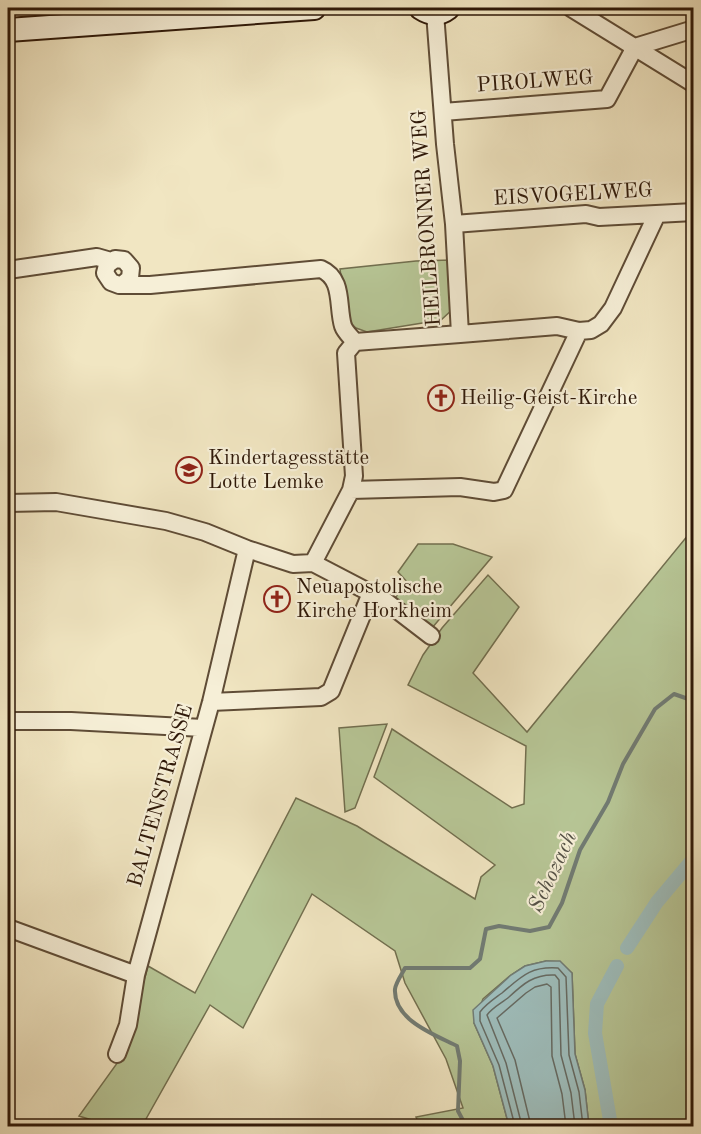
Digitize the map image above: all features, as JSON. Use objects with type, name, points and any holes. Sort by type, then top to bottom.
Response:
[{"type":"street","points":[[8,30],[206,12],[314,8]]},
{"type":"street","points":[[571,8],[693,84]]},
{"type":"street","name":"HEILBRONNER WEG","points":[[355,342],[460,334],[454,224],[435,9]]},
{"type":"street","points":[[635,47],[693,29]]},
{"type":"street","name":"PIROLWEG","points":[[443,112],[607,99],[635,47]]},
{"type":"street","name":"EISVOGELWEG","points":[[454,224],[586,214],[599,217],[693,212]]},
{"type":"street","points":[[460,334],[557,326],[579,331],[591,330],[601,324],[612,308],[657,214]]},
{"type":"street","points":[[8,270],[97,257],[111,261],[119,258],[131,268],[130,278],[123,284],[150,285],[321,269],[329,272],[338,288],[344,327],[355,342],[346,353],[354,476],[351,490],[313,563]]},
{"type":"street","points":[[351,490],[460,487],[494,492],[504,490],[579,331]]},
{"type":"street","points":[[8,500],[56,502],[166,521],[205,532],[293,564],[313,563],[384,600],[431,636]]},
{"type":"street","name":"BALTENSTRASSE","points":[[117,1054],[128,1026],[136,975],[211,702],[247,549]]},
{"type":"street","points":[[211,702],[321,697],[331,691],[371,593]]},
{"type":"street","points":[[8,721],[71,721],[203,728]]},
{"type":"street","points":[[8,928],[136,975]]},
{"type":"green space","points":[[451,260],[455,307],[441,320],[367,332],[356,328],[347,320],[340,269],[416,261]]},
{"type":"green space","points":[[693,529],[693,1126],[589,1126],[585,1090],[575,1054],[572,973],[560,962],[546,961],[525,966],[483,999],[474,1023],[493,1066],[509,1126],[420,1126],[416,1117],[463,1108],[446,1059],[405,983],[395,951],[312,894],[243,1028],[210,1005],[142,1126],[111,1126],[79,1116],[118,1062],[133,1021],[148,966],[195,993],[296,798],[357,826],[475,899],[481,877],[495,865],[374,777],[392,729],[512,808],[524,804],[526,746],[408,685],[423,655],[442,628],[488,575],[519,607],[473,673],[527,732]]},
{"type":"green space","points":[[418,544],[453,544],[492,557],[432,628],[394,600],[400,591],[410,585],[398,572]]},
{"type":"green space","points":[[387,724],[355,808],[345,812],[339,728]]},
{"type":"water","points":[[546,961],[560,961],[572,973],[575,1054],[585,1090],[589,1126],[509,1126],[493,1066],[474,1023],[473,1010],[511,975],[525,966]]},
{"type":"waterway","name":"Schozach","points":[[466,1126],[458,1111],[460,1061],[457,1046],[427,1031],[408,1018],[396,1000],[395,989],[399,978],[405,968],[470,968],[480,959],[486,929],[499,926],[530,931],[549,927],[562,903],[580,850],[608,802],[623,764],[655,709],[674,694],[694,701]]},
{"type":"waterway","points":[[627,948],[657,902],[694,858]]},
{"type":"waterway","points":[[611,1126],[595,1033],[597,1004],[617,966]]},
{"type":"place","name":"Heilig-Geist-Kirche","points":[[441,398]]},
{"type":"place","name":"Kindertagesstätte Lotte Lemke","points":[[189,470]]},
{"type":"place","name":"Neuapostolische Kirche Horkheim","points":[[277,599]]}]
